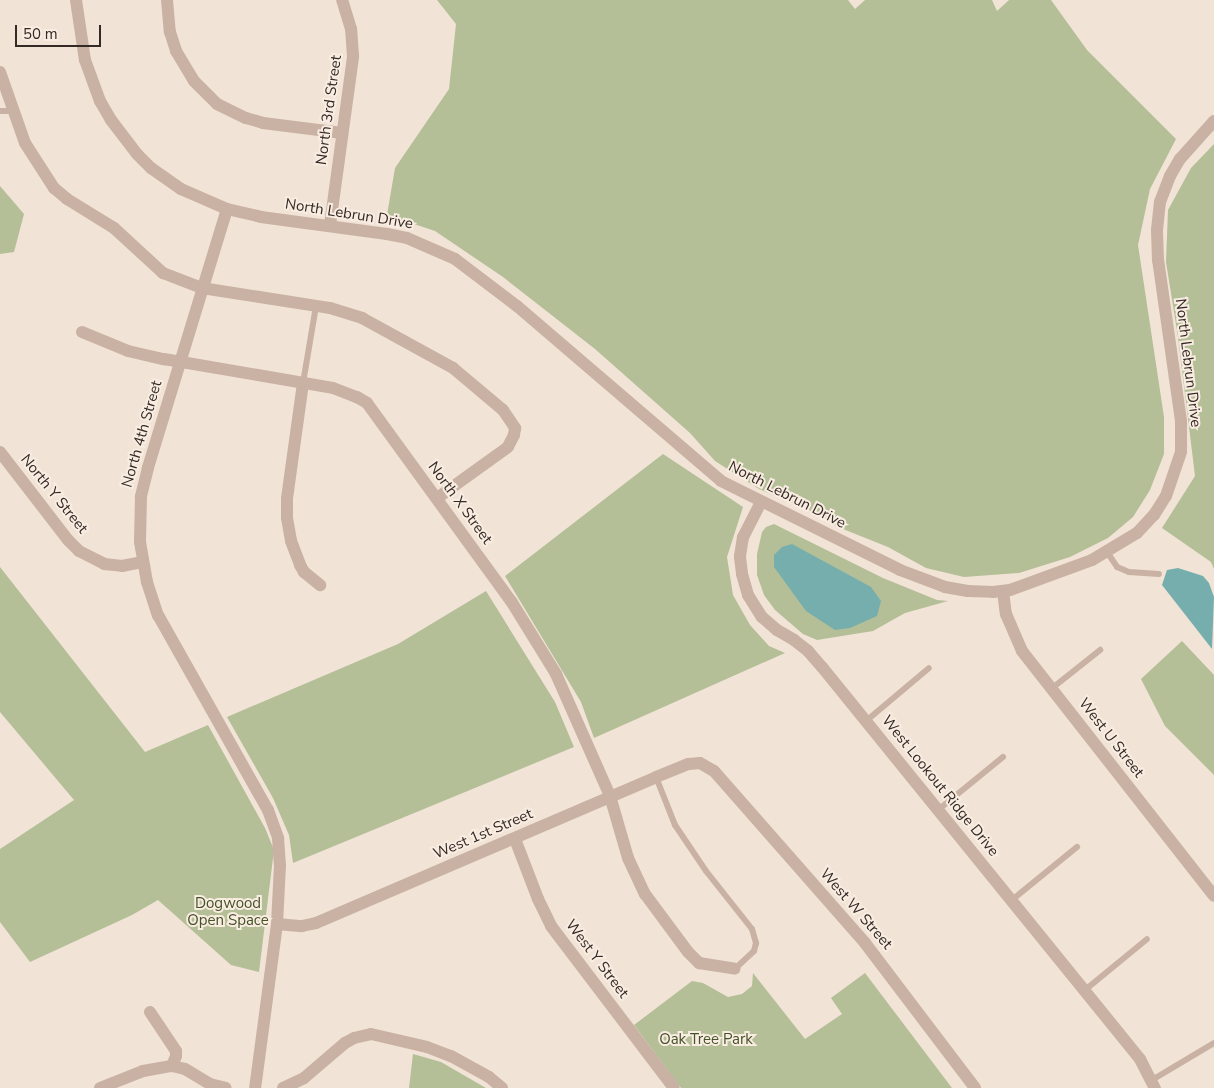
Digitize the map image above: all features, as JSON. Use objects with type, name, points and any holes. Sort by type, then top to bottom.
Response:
[{"type":"street","name":"North Lebrun Drive","points":[[76,0],[80,39],[92,83],[107,114],[124,138],[151,168],[166,179],[200,199],[226,209],[407,238],[455,259],[517,306],[694,460],[721,481],[900,570],[945,587],[968,591],[1003,591],[1036,582],[1107,552],[1137,533],[1154,515],[1169,490],[1181,452],[1181,421],[1158,260],[1157,230],[1160,202],[1170,176],[1180,159],[1214,121]]},
{"type":"street","points":[[167,0],[170,32],[176,51],[194,81],[218,104],[246,118],[263,123],[342,133]]},
{"type":"street","name":"North 3rd Street","points":[[330,226],[353,49],[348,14],[342,0]]},
{"type":"street","points":[[0,72],[6,111],[42,171],[59,194],[110,225],[163,273],[202,288],[316,306],[362,318],[447,364],[503,410],[513,421],[514,434],[508,447],[437,498]]},
{"type":"street","name":"North 4th Street","points":[[226,209],[141,497],[142,562],[158,615],[268,810],[278,838],[280,865],[277,924],[255,1088]]},
{"type":"street","name":"North X Street","points":[[82,332],[128,351],[180,363],[345,391],[367,403],[512,600],[556,674],[610,796],[628,858],[645,894],[698,963],[735,970]]},
{"type":"street","points":[[303,383],[287,498],[287,518],[293,546],[300,566],[304,572],[320,585]]},
{"type":"street","name":"North Y Street","points":[[0,452],[68,540],[79,551],[104,564],[122,566],[142,562]]},
{"type":"street","name":"West Lookout Ridge Drive","points":[[761,502],[743,537],[740,557],[742,574],[748,595],[762,617],[777,630],[808,651],[866,720],[1140,1059],[1154,1084]]},
{"type":"street","name":"West U Street","points":[[1003,591],[1006,614],[1022,651],[1214,896]]},
{"type":"street","name":"West 1st Street","points":[[277,924],[302,926],[316,923],[515,839],[610,796],[689,764],[700,763]]},
{"type":"street","name":"West W Street","points":[[700,763],[714,771],[865,943],[975,1088]]},
{"type":"street","name":"West Y Street","points":[[515,839],[538,899],[559,938],[674,1088]]},
{"type":"street","points":[[150,1012],[176,1051],[172,1066]]},
{"type":"street","points":[[283,1088],[304,1078],[354,1038],[371,1034],[427,1047],[451,1056],[489,1077],[502,1088]]},
{"type":"street","points":[[100,1088],[143,1071],[172,1066],[185,1069],[210,1084],[226,1088]]},
{"type":"lane","points":[[303,383],[316,306]]},
{"type":"lane","points":[[1107,552],[1117,567],[1129,572],[1159,574]]},
{"type":"lane","points":[[1052,689],[1100,650]]},
{"type":"lane","points":[[866,720],[929,668]]},
{"type":"lane","points":[[938,810],[1003,757]]},
{"type":"lane","points":[[656,777],[675,825],[706,871],[752,929],[756,947],[735,970]]},
{"type":"lane","points":[[1012,900],[1077,847]]},
{"type":"lane","points":[[1084,990],[1147,939]]},
{"type":"lane","points":[[1154,1084],[1214,1043]]},
{"type":"green space","points":[[437,0],[848,0],[855,9],[865,0],[992,0],[997,11],[1009,0],[1051,0],[1087,50],[1176,139],[1150,189],[1138,245],[1164,417],[1164,454],[1150,490],[1133,517],[1108,538],[1070,557],[1019,573],[964,577],[926,568],[888,547],[838,527],[809,510],[759,489],[715,461],[690,433],[595,349],[503,277],[435,231],[387,215],[395,168],[449,89],[456,24]]},
{"type":"green space","points":[[1214,144],[1214,569],[1211,562],[1162,528],[1195,476],[1178,337],[1166,262],[1168,210],[1191,168]]},
{"type":"green space","points":[[0,186],[24,214],[14,252],[0,254]]},
{"type":"green space","points":[[663,454],[743,507],[727,557],[733,595],[750,625],[769,646],[785,653],[594,738],[581,702],[505,576]]},
{"type":"green space","points":[[774,524],[883,578],[937,600],[948,601],[905,613],[873,631],[817,640],[803,634],[775,610],[764,595],[757,575],[757,554],[762,532],[766,527]]},
{"type":"green space","name":"Dogwood Open Space","points":[[0,567],[145,752],[208,725],[265,828],[274,850],[259,972],[231,965],[158,900],[132,915],[30,962],[0,922],[0,849],[74,800],[0,712]]},
{"type":"green space","points":[[486,591],[555,702],[574,747],[293,863],[289,835],[273,798],[227,717],[398,644]]},
{"type":"green space","points":[[1182,641],[1214,675],[1214,775],[1165,726],[1141,679]]},
{"type":"green space","name":"Oak Tree Park","points":[[753,973],[805,1039],[842,1014],[831,998],[865,973],[952,1088],[681,1088],[634,1025],[692,981],[703,983],[728,997],[742,994],[752,986]]},
{"type":"green space","points":[[413,1054],[441,1062],[486,1088],[409,1088]]},
{"type":"water","points":[[792,544],[871,587],[881,601],[877,616],[850,628],[835,630],[806,611],[774,567],[774,555],[782,547]]},
{"type":"water","points":[[1178,568],[1203,576],[1209,583],[1214,597],[1212,649],[1162,585],[1167,570]]}]
